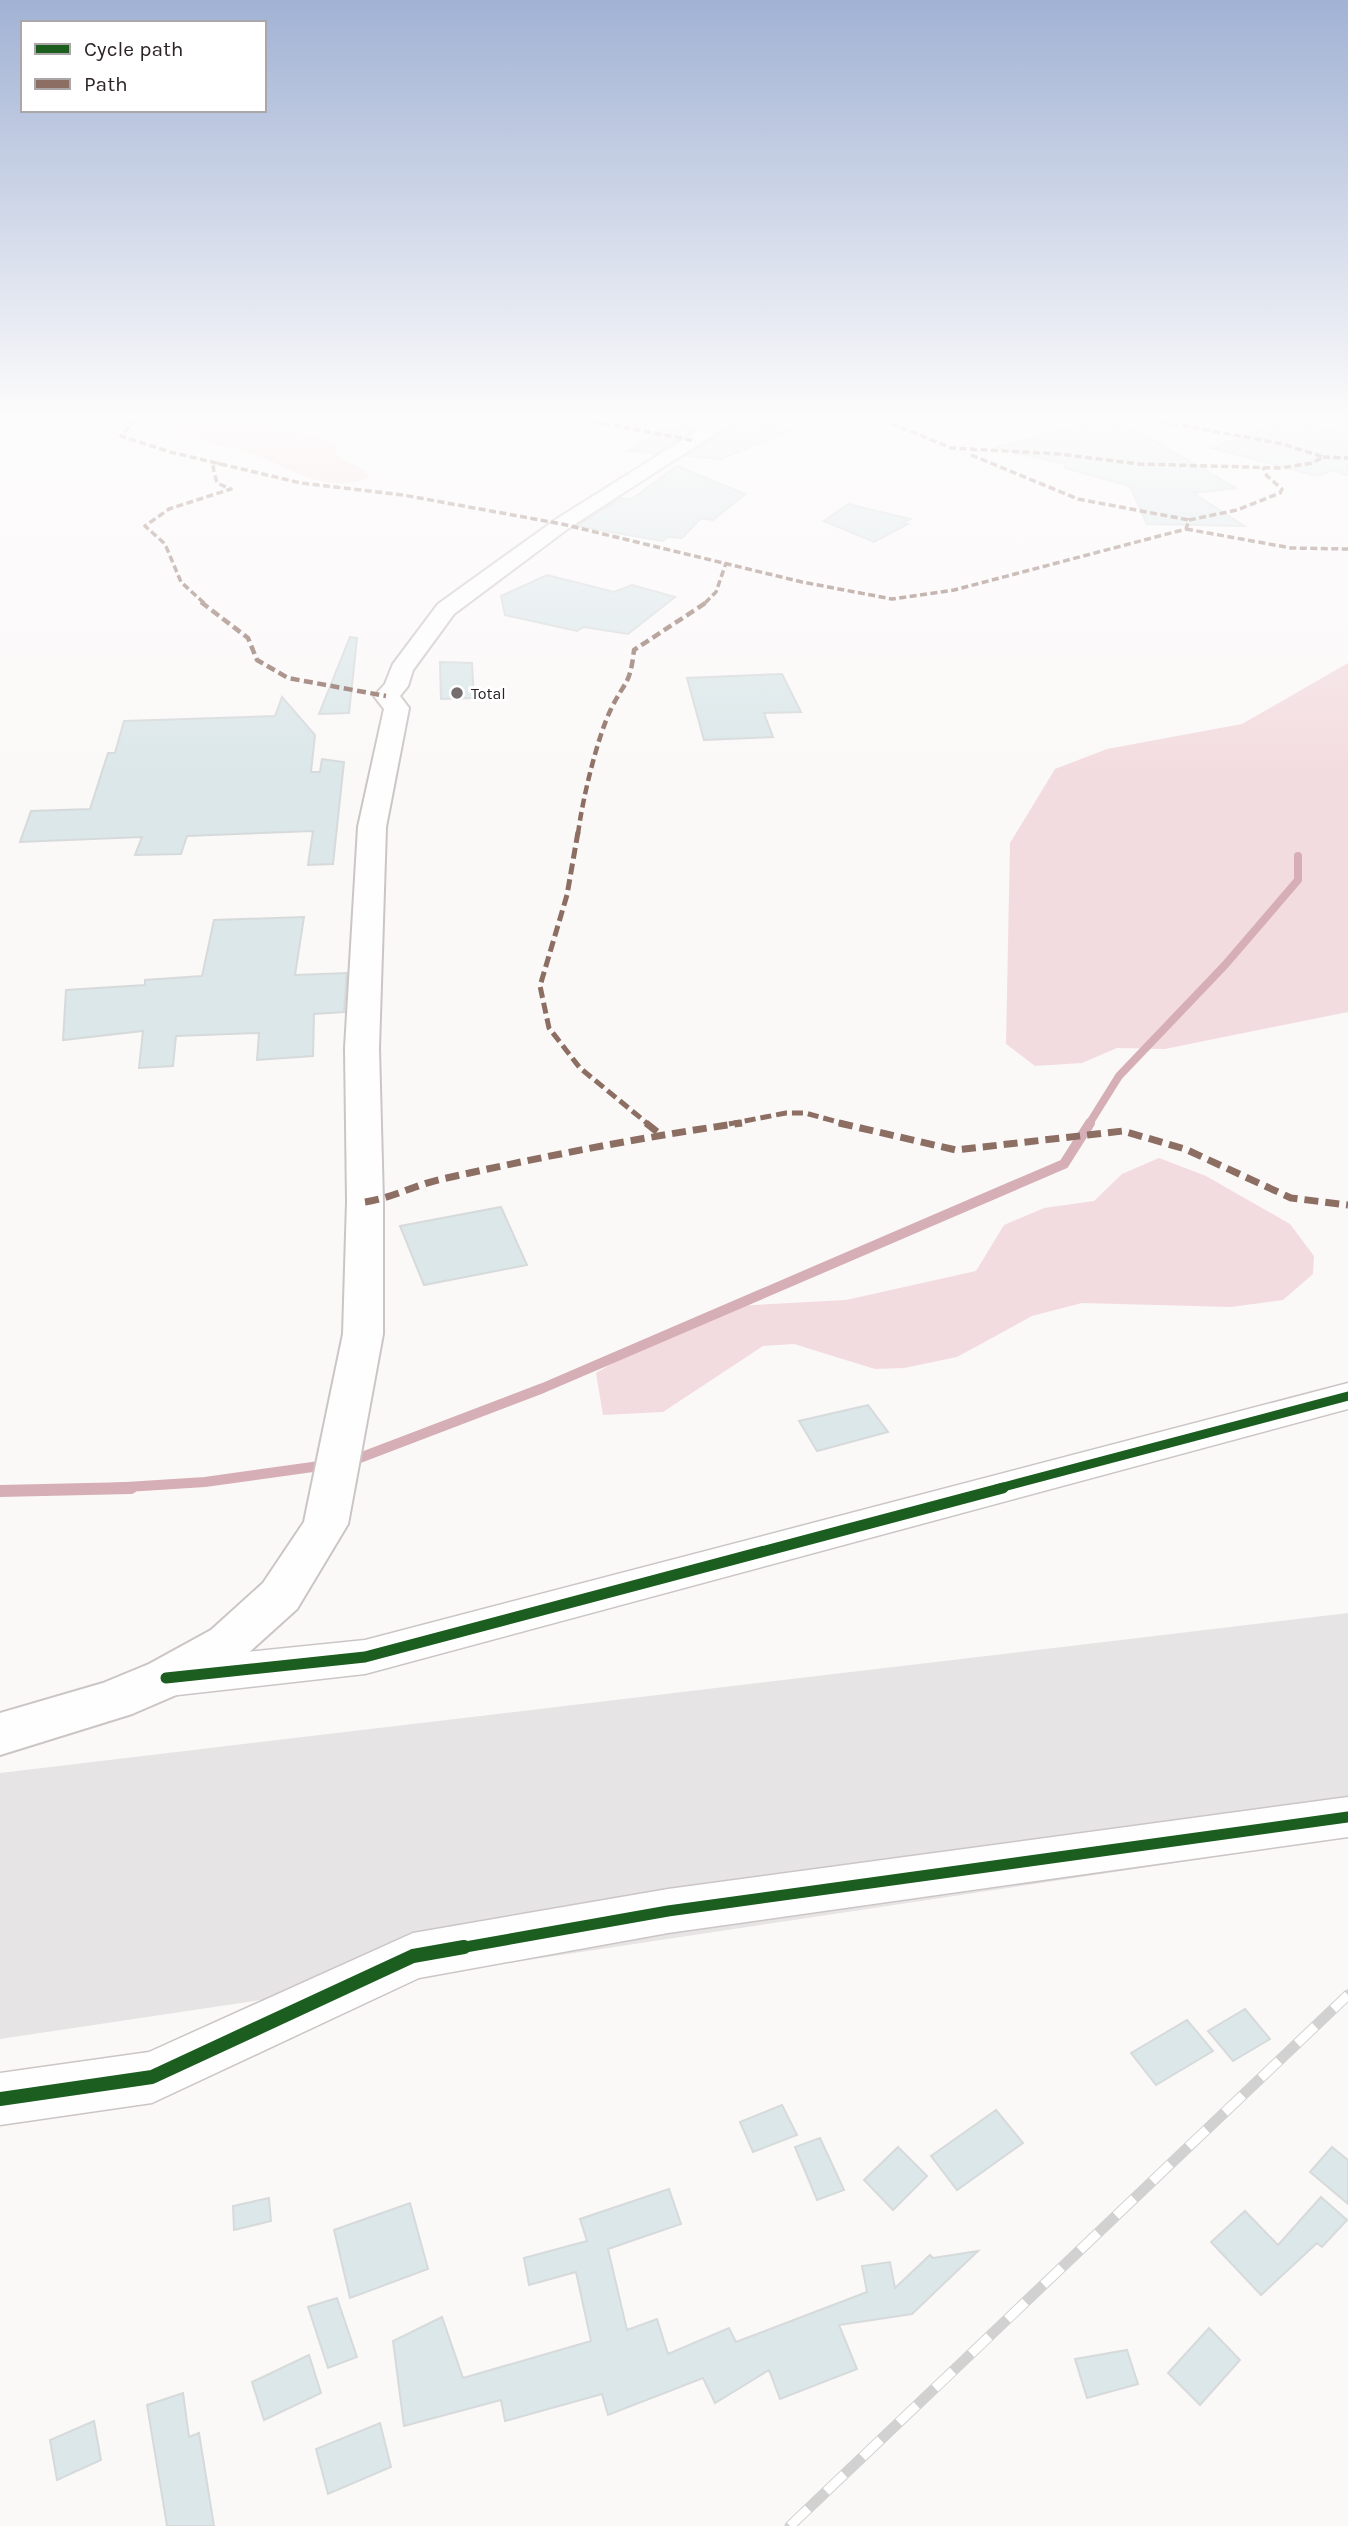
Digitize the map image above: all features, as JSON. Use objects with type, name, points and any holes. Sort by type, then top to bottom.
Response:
[{"type":"main road","points":[[0,1734],[116,1700],[166,1678],[228,1643],[280,1596],[326,1524],[363,1334],[365,1202],[362,1048],[372,827],[397,708],[386,696],[396,686],[401,669],[446,609],[544,537]]},
{"type":"street","points":[[166,1678],[365,1657],[1348,1396]]},
{"type":"street","points":[[0,2099],[152,2077],[413,1956],[668,1911],[1348,1817]]},
{"type":"shaded area","points":[[1348,663],[1348,1012],[1165,1049],[1117,1048],[1082,1063],[1035,1066],[1006,1044],[1010,843],[1055,769],[1107,749],[1242,724]]},
{"type":"shaded area","points":[[1159,1158],[1206,1176],[1290,1224],[1314,1256],[1313,1274],[1283,1300],[1231,1307],[1082,1303],[1032,1316],[957,1357],[904,1368],[875,1369],[794,1344],[763,1346],[663,1412],[603,1415],[596,1373],[663,1333],[736,1306],[846,1300],[976,1271],[1004,1225],[1044,1208],[1094,1201],[1122,1174]]},
{"type":"building","points":[[639,537],[683,537],[668,537],[662,541]]},
{"type":"building","points":[[862,537],[884,537],[874,542]]},
{"type":"building","points":[[547,575],[614,592],[632,585],[675,597],[628,634],[584,627],[577,631],[505,615],[501,596]]},
{"type":"building","points":[[350,637],[357,638],[349,713],[319,714]]},
{"type":"building","points":[[440,662],[472,663],[474,698],[441,699]]},
{"type":"building","points":[[782,674],[801,712],[764,713],[773,737],[704,740],[687,678]]},
{"type":"building","points":[[282,697],[315,735],[311,772],[320,772],[322,759],[344,762],[333,864],[308,865],[313,831],[187,836],[181,854],[135,855],[142,837],[20,842],[31,811],[90,809],[108,753],[115,753],[124,721],[275,716]]},
{"type":"building","points":[[304,917],[295,975],[347,973],[344,1012],[314,1014],[313,1056],[257,1060],[259,1033],[176,1036],[173,1066],[139,1068],[143,1031],[63,1040],[66,990],[145,985],[145,980],[202,976],[214,920]]},
{"type":"building","points":[[501,1207],[527,1265],[424,1285],[400,1226]]},
{"type":"building","points":[[868,1405],[888,1432],[817,1451],[799,1421]]},
{"type":"building","points":[[1245,2009],[1270,2039],[1233,2061],[1208,2031]]},
{"type":"building","points":[[1187,2020],[1213,2051],[1156,2085],[1131,2053]]},
{"type":"building","points":[[782,2105],[797,2135],[753,2152],[740,2122]]},
{"type":"building","points":[[996,2110],[1023,2143],[957,2190],[931,2156]]},
{"type":"building","points":[[820,2138],[844,2190],[817,2200],[795,2147]]},
{"type":"building","points":[[898,2147],[927,2176],[893,2210],[864,2180]]},
{"type":"building","points":[[1332,2147],[1348,2160],[1348,2204],[1310,2172]]},
{"type":"building","points":[[669,2189],[681,2224],[608,2249],[627,2330],[657,2319],[668,2354],[729,2328],[736,2342],[867,2292],[862,2266],[890,2262],[895,2288],[930,2255],[933,2258],[978,2251],[912,2314],[839,2325],[857,2369],[780,2399],[769,2370],[715,2403],[703,2378],[608,2415],[602,2394],[505,2421],[501,2400],[404,2426],[393,2341],[442,2317],[463,2378],[591,2341],[576,2272],[529,2285],[524,2258],[587,2241],[580,2219]]},
{"type":"building","points":[[1321,2197],[1347,2220],[1322,2247],[1317,2243],[1261,2295],[1211,2242],[1245,2211],[1278,2245]]},
{"type":"building","points":[[269,2198],[271,2221],[234,2230],[233,2206]]},
{"type":"building","points":[[410,2203],[428,2269],[350,2298],[334,2230]]},
{"type":"building","points":[[337,2298],[357,2357],[328,2368],[308,2307]]},
{"type":"building","points":[[1209,2328],[1240,2360],[1200,2405],[1168,2373]]},
{"type":"building","points":[[1127,2350],[1138,2384],[1087,2398],[1075,2359]]},
{"type":"building","points":[[309,2355],[321,2393],[264,2420],[252,2382]]},
{"type":"building","points":[[183,2393],[189,2437],[199,2433],[214,2526],[167,2526],[147,2405]]},
{"type":"building","points":[[94,2421],[101,2460],[57,2480],[50,2440]]},
{"type":"building","points":[[380,2423],[391,2467],[328,2494],[316,2449]]},
{"type":"waterway","points":[[1089,1124],[1119,1076],[1225,965],[1298,880],[1298,856]]},
{"type":"waterway","points":[[349,1462],[543,1388],[1064,1164],[1090,1123]]},
{"type":"waterway","points":[[99,1489],[205,1482],[327,1465]]},
{"type":"waterway","points":[[99,1489],[131,1488]]},
{"type":"waterway","points":[[95,1489],[99,1489]]},
{"type":"waterway","points":[[0,1491],[99,1489]]},
{"type":"runway","points":[[0,1906],[1348,1725]]},
{"type":"railway","points":[[790,2526],[1348,1995]]},
{"type":"marked path","points":[[157,537],[165,544],[181,582],[190,593],[248,638],[257,660],[288,678],[386,696]]},
{"type":"marked path","points":[[615,537],[802,582],[892,599],[954,590],[1156,537]]},
{"type":"marked path","points":[[1230,537],[1291,548],[1348,549]]},
{"type":"marked path","points":[[660,1134],[580,1068],[549,1028],[540,986],[567,895],[576,854],[581,807],[611,709],[631,679],[634,650],[710,600],[716,592],[726,563]]},
{"type":"marked path","points":[[365,1202],[385,1199],[438,1180],[660,1134],[753,1121],[786,1113],[805,1113],[879,1134],[956,1150],[1123,1131],[1185,1149],[1291,1198],[1348,1205]]},
{"type":"cycle path","points":[[166,1678],[365,1657],[1348,1396]]},
{"type":"cycle path","points":[[0,2099],[152,2077],[413,1956],[668,1911],[1348,1817]]},
{"type":"place","name":"Total","points":[[457,693]]}]
